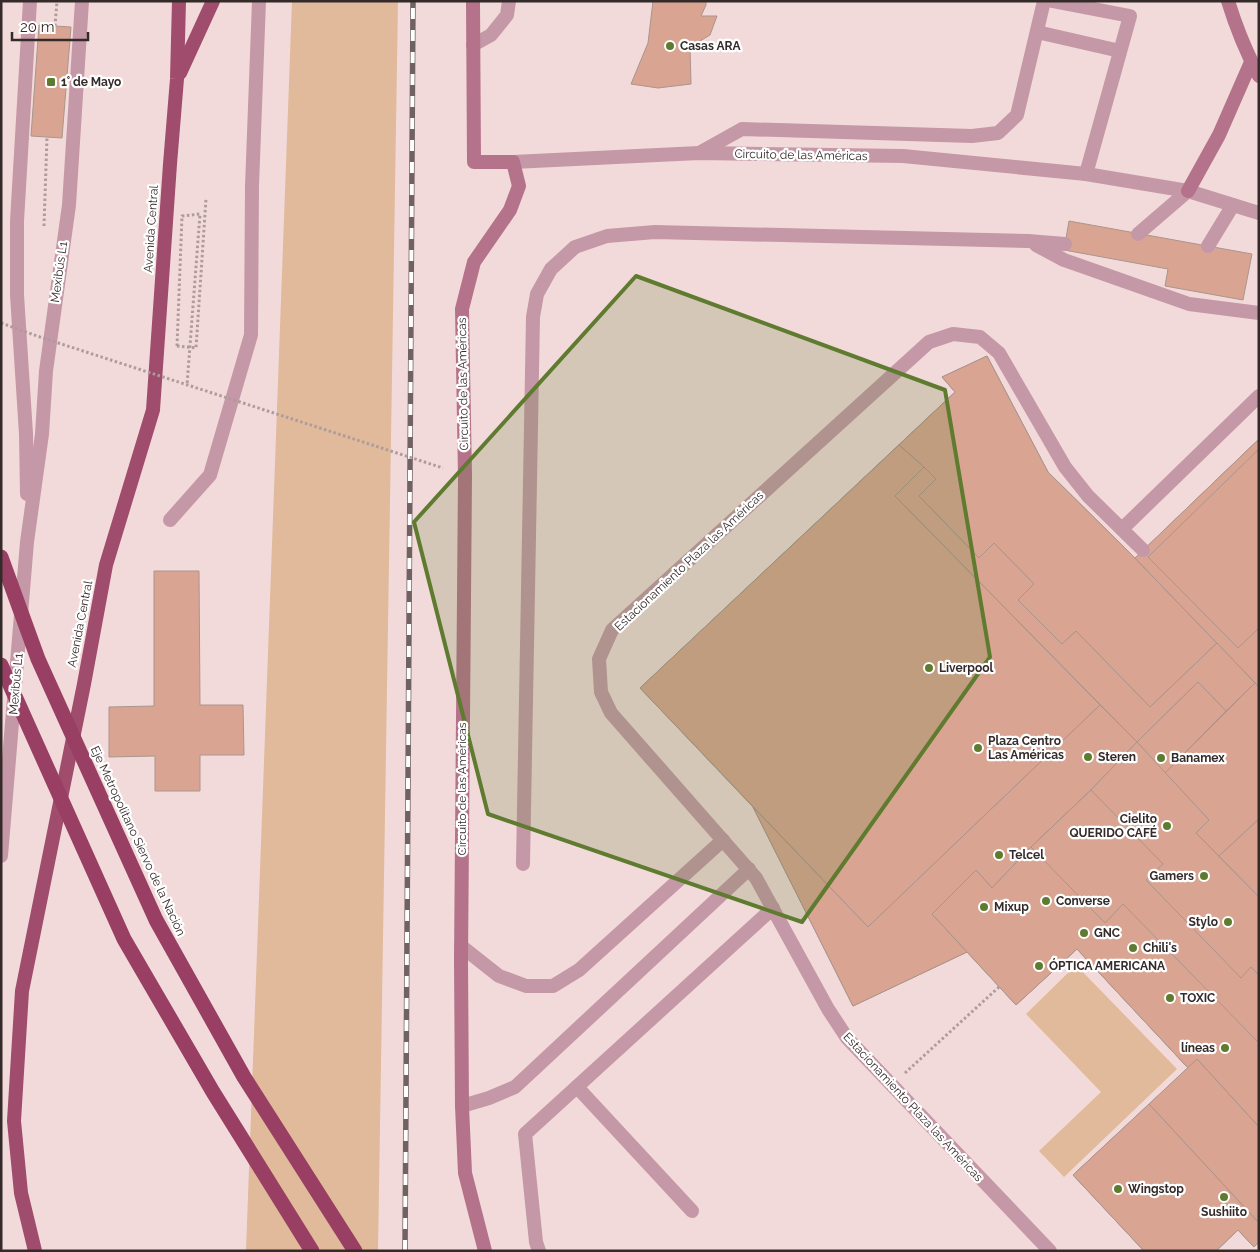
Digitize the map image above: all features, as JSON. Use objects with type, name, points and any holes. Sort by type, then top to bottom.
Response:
[{"type":"highway","name":"Avenida Central","points":[[36,1251],[20,1193],[14,1121],[22,991],[106,565],[154,410],[177,79],[179,1]]},
{"type":"highway","points":[[177,79],[213,1]]},
{"type":"highway","name":"Eje Metropolitano Siervo de la Nación","points":[[1,557],[38,659],[156,920],[244,1077],[355,1251]]},
{"type":"highway","points":[[1,665],[124,939],[213,1092],[312,1251]]},
{"type":"main road","points":[[473,1],[474,162],[513,162]]},
{"type":"main road","points":[[1228,1],[1251,62],[1259,76]]},
{"type":"main road","points":[[1188,191],[1219,135],[1251,62]]},
{"type":"main road","name":"Circuito de las Américas","points":[[484,1251],[465,1173],[462,1106],[461,946],[464,476],[462,309],[474,262],[510,210],[519,186],[513,162]]},
{"type":"street","name":"Mexibús L1","points":[[27,542],[26,434],[17,295],[17,221],[30,1]]},
{"type":"street","name":"Mexibús L1","points":[[1,856],[27,542],[42,434],[46,371],[69,205],[82,1]]},
{"type":"street","points":[[170,520],[210,475],[251,336],[252,186],[259,1]]},
{"type":"street","points":[[473,45],[491,35],[508,15],[509,1]]},
{"type":"street","points":[[699,153],[742,129],[972,136],[998,133],[1018,115],[1044,1]]},
{"type":"street","points":[[1052,1],[1130,16],[1086,174]]},
{"type":"street","points":[[1037,32],[1120,51]]},
{"type":"street","name":"Circuito de las Américas","points":[[513,162],[699,153],[903,156],[1086,174],[1188,191],[1259,213]]},
{"type":"street","points":[[1138,234],[1188,191]]},
{"type":"street","points":[[1208,246],[1233,205]]},
{"type":"street","points":[[523,864],[533,317],[537,294],[551,269],[575,247],[607,236],[655,232],[1028,241],[1064,244]]},
{"type":"street","points":[[1028,241],[1064,260],[1191,298],[1259,313]]},
{"type":"street","name":"Estacionamiento Plaza las Américas","points":[[1050,1251],[846,1038],[756,878],[612,713],[601,692],[599,659],[612,630],[929,342],[953,334],[980,336],[999,353],[1065,467],[1088,496],[1143,550]]},
{"type":"street","points":[[1122,530],[1259,396]]},
{"type":"street","points":[[461,946],[500,976],[526,986],[553,986],[579,970],[723,840]]},
{"type":"street","points":[[462,1106],[489,1098],[515,1087],[749,869]]},
{"type":"street","points":[[539,1251],[536,1242],[525,1134],[773,908]]},
{"type":"street","points":[[577,1087],[692,1211]]},
{"type":"path","points":[[55,26],[57,1]]},
{"type":"path","points":[[44,233],[47,137]]},
{"type":"path","points":[[187,385],[200,214],[182,216],[177,346],[196,348],[206,199]]},
{"type":"path","points":[[1,322],[40,337],[443,468]]},
{"type":"path","points":[[891,1085],[999,987]]},
{"type":"highlighted area","points":[[636,276],[945,390],[990,657],[802,922],[488,814],[414,522]]},
{"type":"shaded area","points":[[292,1],[398,1],[378,1251],[246,1251]]},
{"type":"shaded area","points":[[1076,965],[1177,1069],[1064,1177],[1039,1151],[1101,1092],[1026,1014]]},
{"type":"building","name":"Casas ARA","points":[[653,1],[706,1],[701,16],[717,16],[710,35],[690,47],[691,84],[658,88],[631,84],[648,43]]},
{"type":"building","name":"1° de Mayo","points":[[39,25],[71,27],[62,138],[31,136]]},
{"type":"building","points":[[1069,221],[1252,254],[1243,300],[1165,286],[1168,269],[1064,250]]},
{"type":"building","name":"Plaza Centro Las Américas","points":[[987,356],[1048,472],[1135,558],[1259,687],[1259,1242],[1254,1247],[1238,1230],[1216,1251],[1144,1251],[1073,1175],[1188,1068],[1077,949],[1016,1005],[967,952],[853,1006],[753,807],[640,688],[955,392],[942,377]]},
{"type":"building","points":[[987,356],[1048,472],[1217,643],[1150,707],[1076,631],[1062,644],[1018,600],[1034,584],[994,543],[979,558],[919,496],[936,479],[899,445],[955,392],[942,377]]},
{"type":"building","points":[[1259,439],[1259,687],[1135,558]]},
{"type":"building","points":[[1259,439],[1259,687],[1135,558]]},
{"type":"building","points":[[899,445],[924,467],[895,496],[1100,705],[868,927],[640,688]]},
{"type":"building","points":[[1259,449],[1259,628],[1238,648],[1148,557]]},
{"type":"building","points":[[924,467],[936,479],[919,496],[979,558],[994,543],[1034,584],[1018,600],[1062,644],[1076,631],[1150,707],[1217,643],[1255,683],[1226,711],[1198,682],[1137,742],[895,496]]},
{"type":"building","points":[[154,571],[199,571],[200,705],[243,705],[244,755],[200,755],[200,791],[155,791],[155,756],[109,757],[109,707],[154,706]]},
{"type":"building","points":[[1198,682],[1226,711],[1165,773],[1137,742]]},
{"type":"building","points":[[1255,683],[1259,687],[1259,819],[1219,856],[1196,833],[1209,820],[1165,773]]},
{"type":"building","points":[[1100,705],[1137,742],[992,888],[976,870],[932,914],[967,952],[853,1006],[753,807],[868,927]]},
{"type":"building","points":[[1137,742],[1209,820],[1196,833],[1259,897],[1259,1127],[1197,1059],[1188,1068],[1077,949],[1016,1005],[932,914],[976,870],[992,888]]},
{"type":"building","points":[[1091,790],[1163,864],[1146,880],[1241,978],[1251,967],[1259,975],[1259,1043],[1123,904],[1105,923],[1031,847]]},
{"type":"building","points":[[1259,819],[1259,897],[1219,856]]},
{"type":"building","points":[[1197,1059],[1259,1127],[1259,1223],[1149,1104]]},
{"type":"building","points":[[1149,1104],[1259,1223],[1259,1242],[1254,1247],[1238,1230],[1216,1251],[1144,1251],[1073,1175]]},
{"type":"railway","points":[[405,1251],[413,1]]},
{"type":"place","name":"Casas ARA","points":[[670,46]]},
{"type":"place","name":"1° de Mayo","points":[[51,82]]},
{"type":"place","name":"Liverpool","points":[[929,668]]},
{"type":"place","name":"Plaza Centro Las Américas","points":[[978,748]]},
{"type":"place","name":"Steren","points":[[1088,757]]},
{"type":"place","name":"Banamex","points":[[1161,758]]},
{"type":"place","name":"Cielito QUERIDO CAFÉ","points":[[1167,826]]},
{"type":"place","name":"Telcel","points":[[999,855]]},
{"type":"place","name":"Gamers","points":[[1204,876]]},
{"type":"place","name":"Converse","points":[[1046,901]]},
{"type":"place","name":"Mixup","points":[[984,907]]},
{"type":"place","name":"Stylo","points":[[1228,922]]},
{"type":"place","name":"GNC","points":[[1084,933]]},
{"type":"place","name":"Chili's","points":[[1133,948]]},
{"type":"place","name":"ÓPTICA AMERICANA","points":[[1039,966]]},
{"type":"place","name":"TOXIC","points":[[1170,998]]},
{"type":"place","name":"líneas","points":[[1225,1048]]},
{"type":"place","name":"Wingstop","points":[[1118,1189]]},
{"type":"place","name":"Sushiito","points":[[1224,1197]]}]
